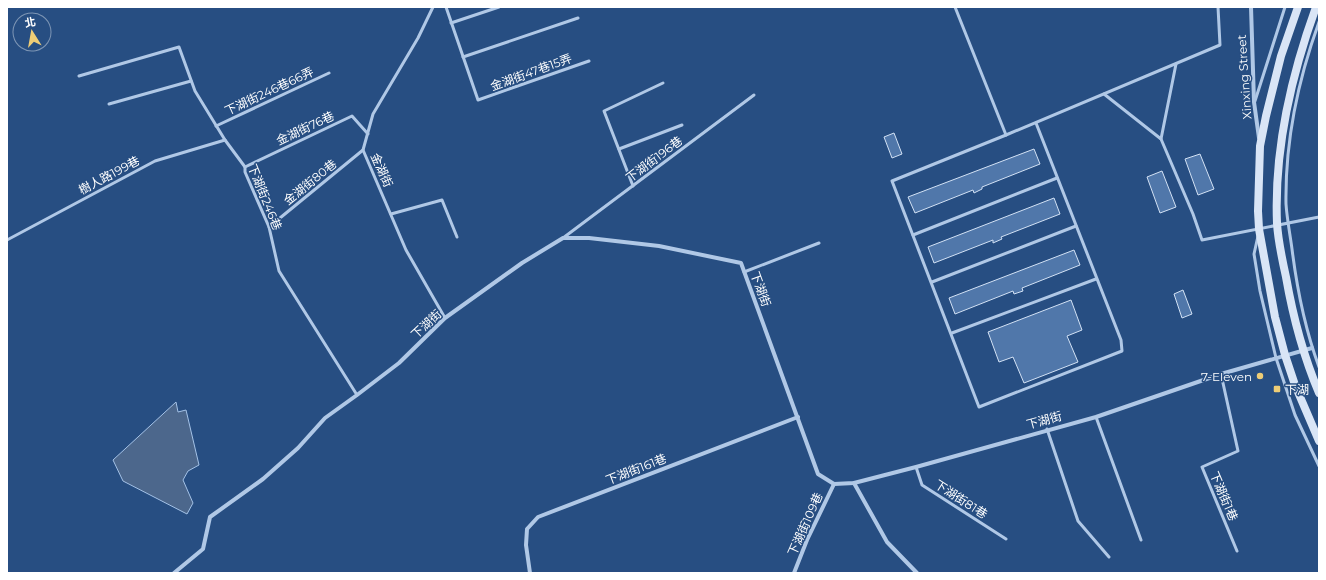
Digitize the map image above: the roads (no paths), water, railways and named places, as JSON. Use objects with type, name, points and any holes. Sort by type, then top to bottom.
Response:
[{"type":"main road","points":[[1298,7],[1281,56],[1260,146],[1258,185],[1259,229],[1275,317],[1285,355],[1295,386],[1319,441]]},
{"type":"main road","points":[[1316,7],[1304,40],[1290,90],[1279,158],[1277,225],[1293,313],[1303,350],[1319,393]]},
{"type":"street","name":"Xinxing Street","points":[[1251,7],[1254,102],[1260,146]]},
{"type":"street","name":"下湖街","points":[[174,573],[203,549],[210,517],[263,479],[298,448],[325,418],[399,363],[445,318],[522,264],[564,238],[589,238],[659,246],[741,263],[818,474],[834,484],[854,483],[916,467],[1047,429],[1096,417],[1221,374],[1312,348]]},
{"type":"street","name":"下湖街161巷","points":[[530,573],[526,545],[527,529],[538,517],[798,417]]},
{"type":"street","points":[[854,483],[887,542],[917,573]]},
{"type":"street","name":"下湖街109巷","points":[[794,573],[807,540],[834,484]]},
{"type":"lane","name":"金湖街","points":[[433,7],[418,38],[373,114],[363,150],[406,250],[445,318]]},
{"type":"lane","points":[[446,7],[463,57],[578,18]]},
{"type":"lane","points":[[451,23],[499,7]]},
{"type":"lane","points":[[956,7],[1006,135]]},
{"type":"lane","points":[[1036,123],[1121,340],[1122,351],[979,407],[952,333],[892,181],[1036,123],[1220,45],[1218,7]]},
{"type":"lane","points":[[1254,102],[1285,7]]},
{"type":"lane","points":[[1319,22],[1298,93],[1290,141],[1286,204],[1296,282],[1312,348],[1319,367]]},
{"type":"lane","name":"下湖街246巷","points":[[79,76],[179,47],[195,91],[225,140],[245,167],[245,172],[269,227],[279,271],[357,395]]},
{"type":"lane","name":"金湖街47巷15弄","points":[[463,57],[478,100],[589,61]]},
{"type":"lane","points":[[1161,139],[1176,64]]},
{"type":"lane","name":"下湖街246巷66弄","points":[[216,126],[329,73]]},
{"type":"lane","points":[[109,104],[191,81]]},
{"type":"lane","points":[[633,186],[604,111],[663,83]]},
{"type":"lane","points":[[1104,94],[1161,139],[1193,214],[1202,240],[1319,217]]},
{"type":"lane","name":"下湖街196巷","points":[[564,238],[754,95]]},
{"type":"lane","name":"金湖街76巷","points":[[245,167],[352,116],[368,134]]},
{"type":"lane","points":[[619,149],[682,125]]},
{"type":"lane","name":"樹人路199巷","points":[[7,240],[155,161],[225,140]]},
{"type":"lane","name":"金湖街80巷","points":[[269,227],[363,150]]},
{"type":"lane","points":[[913,236],[1057,178]]},
{"type":"lane","points":[[391,214],[442,200],[457,237]]},
{"type":"lane","points":[[932,282],[1076,226]]},
{"type":"lane","points":[[1259,229],[1254,254],[1260,291],[1276,358],[1295,415],[1319,466]]},
{"type":"lane","points":[[744,272],[819,242]]},
{"type":"lane","points":[[952,333],[1096,279]]},
{"type":"lane","name":"下湖街1巷","points":[[1221,374],[1238,451],[1202,467],[1237,551]]},
{"type":"lane","points":[[1096,417],[1141,540]]},
{"type":"lane","points":[[1047,429],[1078,521],[1109,557]]},
{"type":"lane","name":"下湖街81巷","points":[[916,467],[922,485],[1006,539]]},
{"type":"water","points":[[176,402],[178,412],[186,410],[199,465],[188,471],[183,480],[193,503],[187,514],[123,481],[113,460]]},
{"type":"place","name":"7-Eleven","points":[[1260,376]]},
{"type":"place","name":"下湖","points":[[1277,389]]}]
